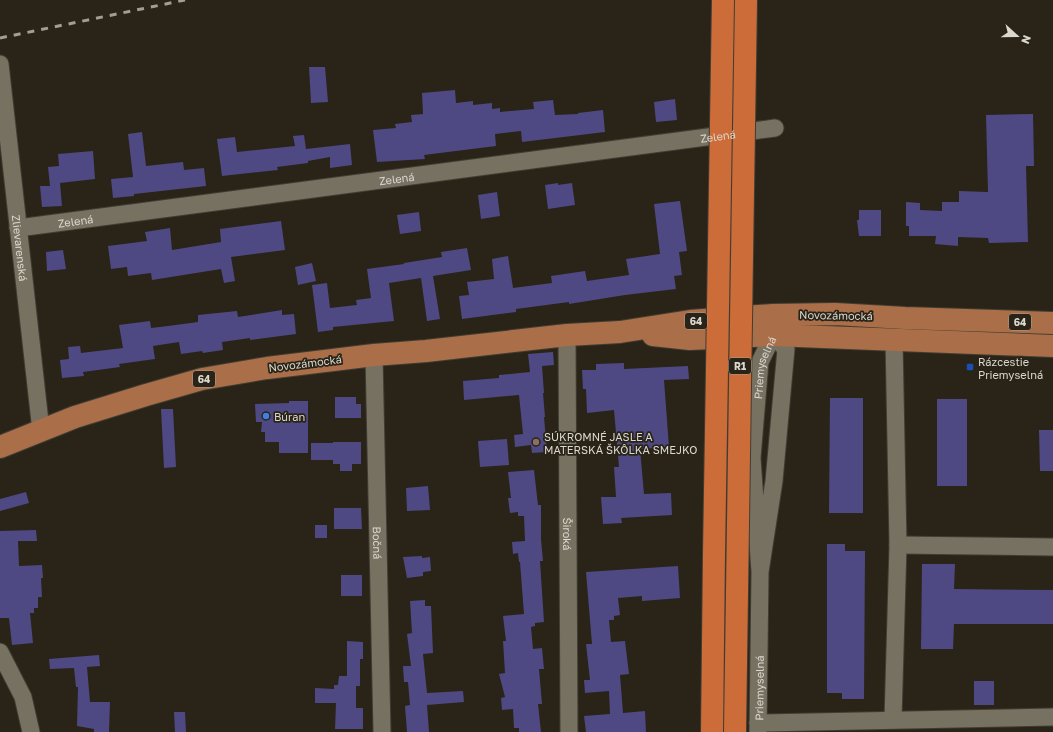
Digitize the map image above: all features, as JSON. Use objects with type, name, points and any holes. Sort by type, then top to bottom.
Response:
[{"type":"highway","name":"R1","points":[[712,732],[723,0]]},
{"type":"highway","name":"R1","points":[[735,732],[746,0]]},
{"type":"main road","name":"Novozámocká","points":[[773,325],[835,314],[1053,323]]},
{"type":"main road","name":"Novozámocká","points":[[0,447],[75,417],[167,388],[202,379],[274,367],[374,355],[426,351],[567,335],[620,332],[690,321],[773,325],[894,340],[1053,346]]},
{"type":"street","name":"Zlievarenská","points":[[0,64],[41,431]]},
{"type":"street","name":"Zelená","points":[[18,228],[775,128]]},
{"type":"street","name":"Priemyselná","points":[[760,572],[774,481],[786,349],[773,325]]},
{"type":"street","name":"Priemyselná","points":[[758,727],[760,572],[752,458],[760,362],[773,325]]},
{"type":"street","name":"Široká","points":[[567,335],[569,732]]},
{"type":"street","points":[[893,719],[898,545],[894,340]]},
{"type":"street","name":"Bočná","points":[[374,355],[382,732]]},
{"type":"street","points":[[898,545],[1053,547]]},
{"type":"street","points":[[0,652],[23,697],[31,732]]},
{"type":"street","points":[[758,727],[893,719],[1053,717]]},
{"type":"building","points":[[309,67],[325,67],[328,102],[311,103]]},
{"type":"building","points":[[455,90],[456,103],[473,101],[473,105],[492,103],[492,109],[500,108],[500,112],[534,109],[533,102],[553,100],[555,115],[578,114],[603,110],[605,132],[522,142],[521,131],[495,134],[496,146],[424,155],[425,159],[377,162],[373,130],[396,128],[395,124],[412,122],[411,115],[423,114],[422,93]]},
{"type":"building","points":[[675,99],[677,120],[656,122],[654,102]]},
{"type":"building","points":[[1033,114],[1034,166],[1026,166],[1028,242],[989,243],[988,238],[958,237],[958,246],[935,244],[936,236],[909,236],[909,226],[906,226],[906,202],[920,203],[920,210],[942,211],[942,202],[959,202],[959,191],[988,192],[986,115]]},
{"type":"building","points":[[142,132],[146,166],[183,162],[184,170],[204,168],[206,186],[134,194],[134,196],[113,198],[111,179],[133,177],[128,134]]},
{"type":"building","points":[[304,135],[306,149],[350,144],[352,165],[330,168],[330,157],[308,161],[308,163],[277,167],[278,170],[222,176],[217,139],[235,137],[237,152],[295,146],[293,136]]},
{"type":"building","points":[[93,151],[95,179],[60,183],[62,206],[42,207],[40,186],[50,186],[48,167],[59,166],[58,154]]},
{"type":"building","points":[[558,183],[558,185],[572,183],[575,205],[548,209],[545,185]]},
{"type":"building","points":[[497,192],[500,216],[481,219],[478,195]]},
{"type":"building","points":[[680,201],[687,251],[679,252],[682,275],[674,276],[676,289],[569,304],[569,302],[516,309],[516,312],[462,319],[459,296],[469,295],[467,282],[494,279],[492,259],[508,256],[513,288],[552,283],[551,276],[585,271],[587,281],[629,275],[626,259],[660,254],[654,204]]},
{"type":"building","points":[[859,210],[881,210],[881,236],[859,236],[857,220],[859,220]]},
{"type":"building","points":[[419,212],[421,231],[400,234],[397,215]]},
{"type":"building","points":[[281,221],[285,250],[231,257],[235,281],[224,283],[221,269],[152,280],[151,273],[128,276],[127,267],[111,269],[108,246],[147,241],[145,232],[170,228],[172,250],[221,242],[220,229]]},
{"type":"building","points":[[467,248],[471,270],[433,276],[440,319],[427,321],[421,278],[389,283],[394,321],[333,327],[333,330],[318,332],[312,285],[327,283],[330,308],[357,305],[356,300],[371,298],[367,269],[442,257],[441,252]]},
{"type":"building","points":[[63,250],[66,269],[47,271],[46,252]]},
{"type":"building","points":[[312,263],[316,281],[298,285],[295,267]]},
{"type":"building","points":[[282,310],[282,315],[294,314],[296,334],[222,342],[223,350],[203,353],[202,351],[181,354],[179,342],[153,346],[155,359],[119,364],[120,367],[83,372],[84,376],[62,378],[60,360],[69,359],[68,347],[80,346],[81,353],[123,348],[119,325],[150,321],[151,328],[198,322],[198,315],[237,311],[238,317]]},
{"type":"building","points":[[553,352],[554,365],[542,366],[547,452],[532,453],[531,445],[515,447],[514,435],[523,434],[519,395],[464,400],[463,381],[499,378],[499,375],[530,372],[528,354]]},
{"type":"building","points":[[624,363],[624,369],[688,366],[689,379],[664,380],[669,447],[640,449],[644,494],[671,493],[672,515],[621,518],[622,523],[603,524],[601,497],[616,497],[614,467],[619,467],[614,410],[587,413],[586,389],[583,389],[582,370],[596,370],[596,364]]},
{"type":"building","points":[[335,397],[356,397],[356,404],[361,404],[361,418],[335,418]]},
{"type":"building","points":[[830,398],[863,398],[863,513],[829,513]]},
{"type":"building","points":[[937,399],[967,399],[967,486],[937,486]]},
{"type":"building","points":[[289,401],[308,401],[308,453],[279,453],[279,442],[265,442],[265,432],[261,432],[262,422],[256,422],[255,404],[289,403]]},
{"type":"building","points":[[161,409],[173,409],[176,467],[164,468]]},
{"type":"building","points":[[1039,430],[1053,430],[1053,471],[1040,471]]},
{"type":"building","points":[[507,439],[509,465],[480,467],[478,441]]},
{"type":"building","points":[[361,442],[361,464],[352,464],[352,471],[340,471],[340,464],[333,464],[333,460],[311,460],[311,443]]},
{"type":"building","points":[[534,470],[538,505],[541,505],[541,539],[543,561],[540,561],[544,622],[535,623],[535,626],[531,627],[533,649],[542,648],[544,669],[539,669],[542,704],[538,704],[541,732],[519,732],[519,728],[514,728],[513,709],[502,710],[501,698],[505,697],[499,674],[505,673],[503,641],[506,641],[503,616],[524,614],[520,562],[518,553],[513,554],[512,542],[525,541],[524,516],[518,516],[518,512],[510,513],[508,498],[511,498],[508,472]]},
{"type":"building","points":[[428,486],[430,510],[407,511],[406,488]]},
{"type":"building","points":[[26,492],[29,503],[0,511],[0,499]]},
{"type":"building","points":[[334,508],[361,508],[362,529],[334,529]]},
{"type":"building","points":[[315,525],[327,525],[327,538],[315,538]]},
{"type":"building","points":[[36,530],[37,541],[18,541],[19,566],[42,565],[42,597],[38,597],[38,608],[34,608],[34,613],[30,613],[33,643],[12,645],[9,618],[0,618],[0,531]]},
{"type":"building","points":[[827,544],[845,544],[845,551],[865,551],[864,699],[842,699],[842,693],[827,693]]},
{"type":"building","points":[[422,556],[422,558],[430,557],[431,571],[423,572],[423,576],[407,578],[403,557]]},
{"type":"building","points":[[922,564],[955,564],[954,589],[1053,590],[1053,624],[954,624],[953,649],[921,649]]},
{"type":"building","points":[[678,566],[680,598],[642,601],[642,596],[618,598],[620,615],[614,616],[614,620],[609,620],[611,642],[625,641],[629,674],[620,675],[623,713],[645,711],[646,732],[586,732],[584,716],[610,714],[609,691],[585,693],[584,680],[590,680],[586,644],[592,644],[586,572]]},
{"type":"building","points":[[341,575],[362,575],[362,596],[341,596]]},
{"type":"building","points":[[425,600],[425,606],[431,606],[433,653],[423,654],[427,693],[463,691],[464,702],[427,705],[429,732],[407,732],[405,706],[410,705],[408,682],[404,682],[403,666],[411,666],[407,634],[412,633],[410,601]]},
{"type":"building","points":[[347,641],[363,642],[363,659],[360,659],[360,686],[356,686],[356,708],[363,708],[363,729],[335,729],[336,703],[315,703],[315,688],[334,689],[334,685],[338,685],[339,676],[347,676]]},
{"type":"building","points":[[99,655],[100,666],[87,667],[90,702],[110,702],[109,732],[94,732],[94,729],[77,726],[78,687],[76,687],[74,668],[50,669],[49,659]]},
{"type":"building","points":[[974,681],[994,681],[994,705],[974,705]]},
{"type":"building","points":[[174,712],[185,712],[186,732],[175,732]]},
{"type":"railway","points":[[0,38],[185,0]]},
{"type":"place","name":"Rázcestie Priemyselná","points":[[970,367]]},
{"type":"place","name":"Búran","points":[[266,416]]},
{"type":"place","name":"SÚKROMNÉ JASLE A MATERSKÁ ŠKÔLKA SMEJKO","points":[[536,442]]}]
